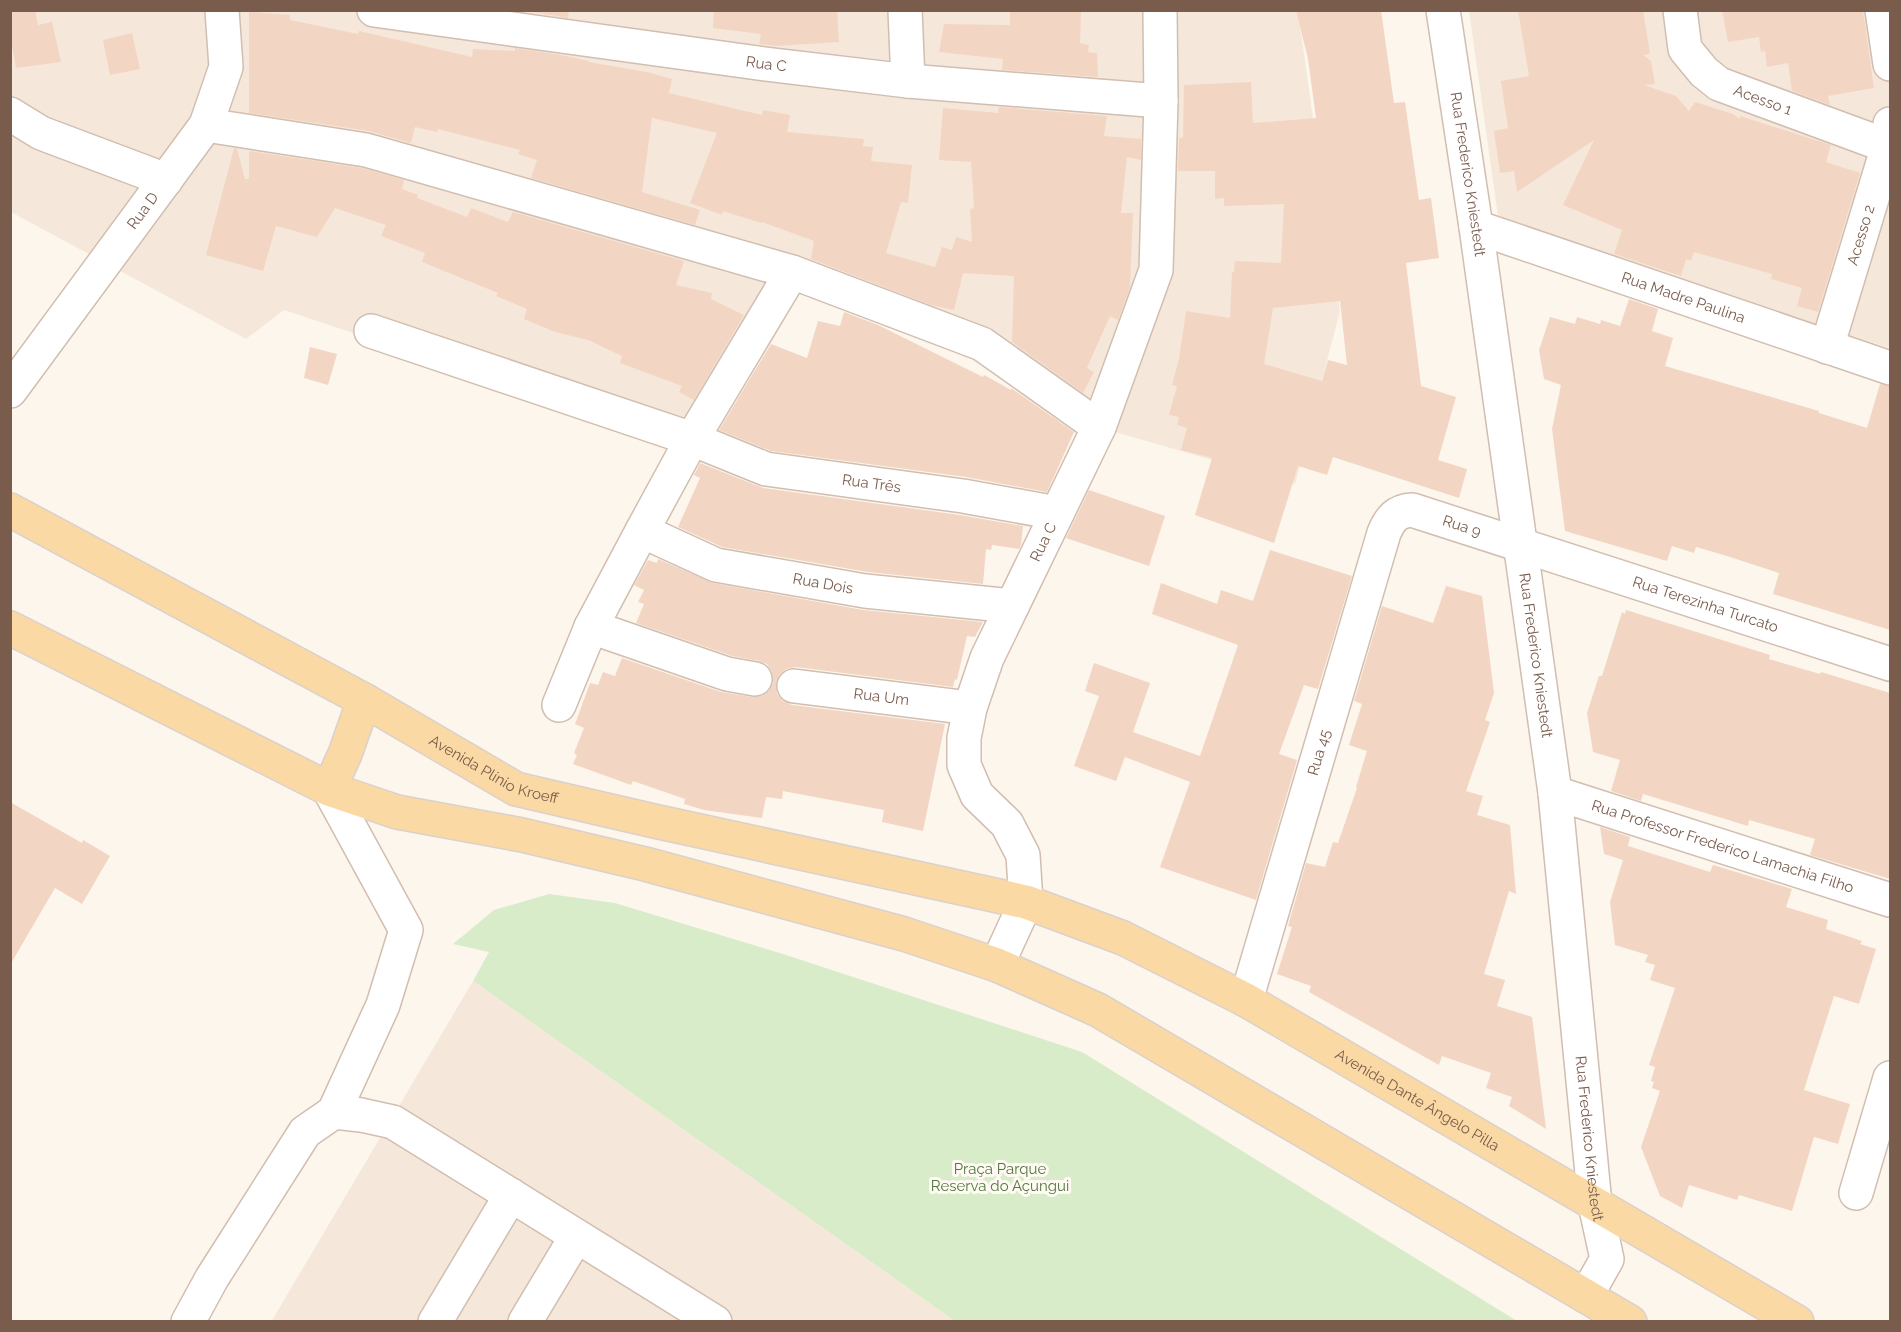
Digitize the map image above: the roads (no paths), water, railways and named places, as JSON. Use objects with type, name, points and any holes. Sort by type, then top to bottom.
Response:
[{"type":"main road","name":"Avenida Plínio Kroeff","points":[[10,510],[364,700],[516,789],[654,822],[1026,902]]},
{"type":"main road","points":[[12,633],[329,789],[397,812],[522,835],[645,864],[904,934],[997,965],[1098,1010],[1630,1322]]},
{"type":"main road","points":[[329,789],[345,754],[364,700]]},
{"type":"main road","name":"Avenida Dante Ângelo Pilla","points":[[1026,902],[1123,938],[1246,1000],[1797,1322]]},
{"type":"street","name":"Rua D","points":[[10,392],[206,125],[226,67],[222,10]]},
{"type":"street","name":"Rua C","points":[[374,10],[765,64],[908,81],[1161,101]]},
{"type":"street","points":[[905,10],[908,81]]},
{"type":"street","name":"Rua C","points":[[997,965],[1026,902],[1023,855],[1007,824],[977,795],[964,765],[964,738],[970,708],[987,658],[1099,427],[1156,270],[1161,101],[1160,10]]},
{"type":"street","name":"Rua Frederico Kniestedt","points":[[1443,10],[1476,226],[1555,793],[1595,1204],[1607,1259],[1586,1296]]},
{"type":"street","name":"Acesso 1","points":[[1680,10],[1685,49],[1704,72],[1719,84],[1890,138]]},
{"type":"street","points":[[1882,10],[1890,64]]},
{"type":"street","points":[[10,114],[41,133],[166,180]]},
{"type":"street","points":[[206,125],[366,150],[792,272],[982,344],[1099,427]]},
{"type":"street","name":"Acesso 2","points":[[1827,347],[1890,138]]},
{"type":"street","name":"Rua Madre Paulina","points":[[1476,226],[1890,368]]},
{"type":"street","points":[[559,705],[591,627],[642,531],[692,439],[792,272]]},
{"type":"street","name":"Rua Três","points":[[371,332],[692,439],[766,469],[963,495],[1057,513]]},
{"type":"street","name":"Rua 9","points":[[1401,511],[1412,510],[1520,545]]},
{"type":"street","name":"Rua 45","points":[[1246,1000],[1384,534],[1390,519],[1401,511]]},
{"type":"street","name":"Rua Dois","points":[[642,531],[717,566],[865,591],[1012,606]]},
{"type":"street","name":"Rua Terezinha Turcato","points":[[1520,545],[1890,664]]},
{"type":"street","points":[[591,627],[727,674],[755,679]]},
{"type":"street","name":"Rua Um","points":[[794,686],[970,708]]},
{"type":"street","points":[[188,1322],[212,1278],[305,1132],[334,1112],[383,1005],[406,930],[329,789]]},
{"type":"street","name":"Rua Professor Frederico Lamachia Filho","points":[[1555,793],[1890,900]]},
{"type":"street","points":[[1856,1193],[1890,1078]]},
{"type":"street","points":[[334,1112],[361,1114],[393,1122],[715,1322]]},
{"type":"street","points":[[435,1322],[511,1195]]},
{"type":"street","points":[[525,1322],[576,1237]]},
{"type":"park label","name":"Praça Parque Reserva do Açungui","points":[[1000,1178]]}]
